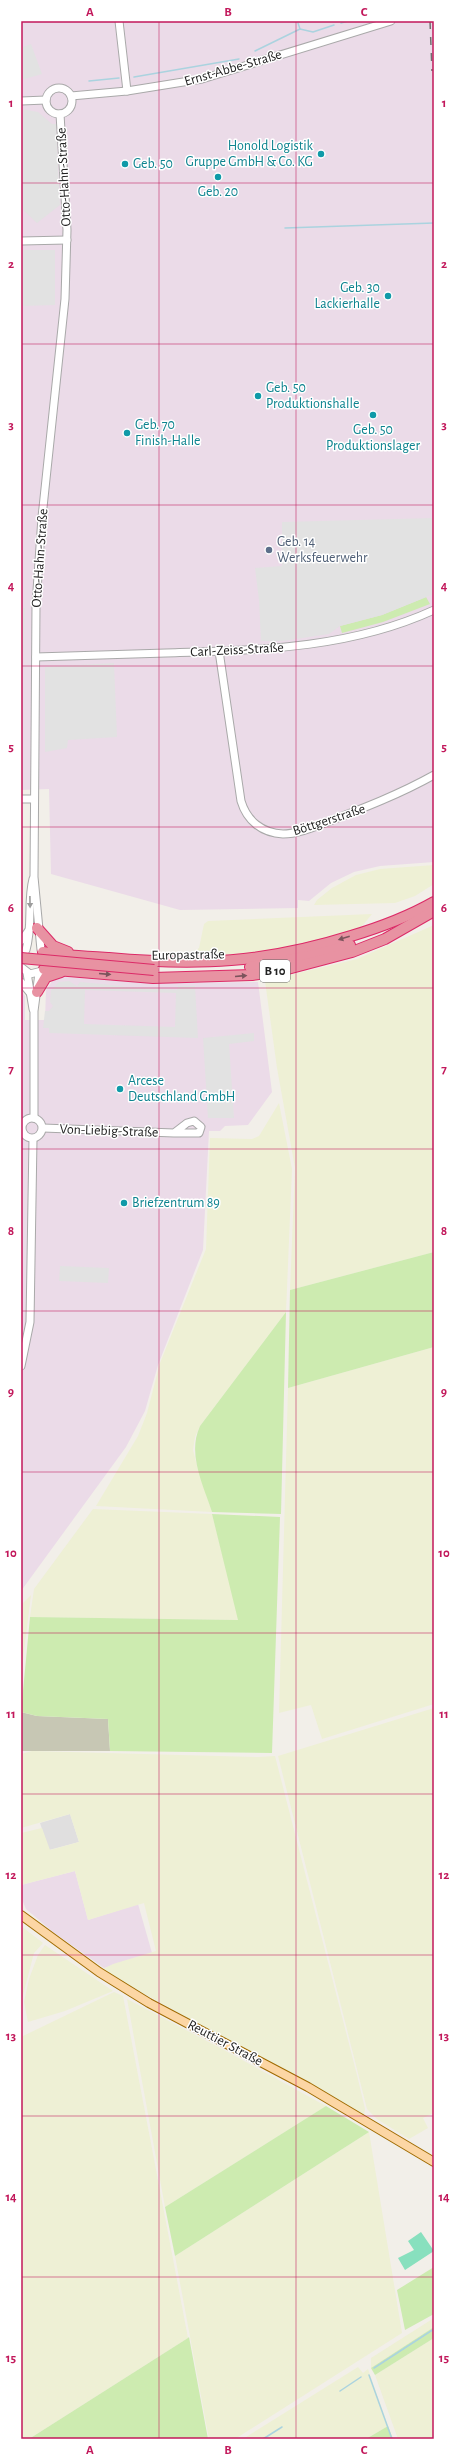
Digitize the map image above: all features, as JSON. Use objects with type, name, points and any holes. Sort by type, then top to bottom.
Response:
[{"type":"highway","name":"B 10","points":[[42,971],[77,971],[172,978],[252,975],[280,971],[352,952],[384,939],[434,902]]},
{"type":"highway","name":"B 10","points":[[409,921],[434,911]]},
{"type":"highway","points":[[42,951],[76,956],[178,964],[254,960],[327,943],[409,921]]},
{"type":"highway","name":"Europastraße","points":[[23,953],[154,970],[195,971],[259,966],[314,955],[354,944],[409,921]]},
{"type":"highway","points":[[34,928],[53,946],[76,956]]},
{"type":"highway","name":"B 10","points":[[34,993],[42,980],[52,974],[77,971]]},
{"type":"main road","name":"Reuttier Straße","points":[[21,1915],[87,1964],[144,1999],[308,2087],[434,2162]]},
{"type":"street","points":[[119,21],[127,91]]},
{"type":"street","name":"Ernst-Abbe-Straße","points":[[71,96],[127,91],[202,79],[370,24],[391,21]]},
{"type":"street","points":[[58,88],[67,91],[71,96],[70,106],[60,114],[50,110],[46,100],[49,93],[58,88]]},
{"type":"street","points":[[21,101],[46,100]]},
{"type":"street","name":"Otto-Hahn-Straße","points":[[23,953],[34,928],[36,892],[34,877],[34,799],[39,552],[62,335],[67,240],[60,114]]},
{"type":"street","name":"Otto-Hahn-Straße","points":[[21,241],[67,240]]},
{"type":"street","name":"Carl-Zeiss-Straße","points":[[36,657],[219,651],[289,647],[338,641],[388,629],[434,610]]},
{"type":"street","name":"Böttgerstraße","points":[[219,651],[241,801],[247,816],[262,829],[285,834],[302,830],[374,805],[434,775]]},
{"type":"street","points":[[21,799],[34,799]]},
{"type":"street","points":[[21,941],[34,928]]},
{"type":"street","name":"Otto-Hahn-Straße","points":[[34,928],[46,961],[34,993],[34,1118]]},
{"type":"street","points":[[23,953],[34,948],[42,951]]},
{"type":"street","points":[[23,969],[42,971]]},
{"type":"street","points":[[23,969],[34,993]]},
{"type":"street","points":[[21,982],[34,993]]},
{"type":"street","points":[[34,1118],[40,1122],[43,1128],[40,1135],[33,1139],[24,1135],[21,1128],[27,1120],[34,1118]]},
{"type":"street","name":"Von-Liebig-Straße","points":[[43,1128],[174,1133]]},
{"type":"street","points":[[21,1366],[30,1322],[33,1139]]},
{"type":"shaded area","points":[[21,21],[434,21],[434,862],[380,866],[354,872],[331,883],[309,901],[298,900],[298,908],[180,910],[51,874],[49,789],[21,790]]},
{"type":"shaded area","points":[[31,44],[42,74],[21,80],[21,48]]},
{"type":"shaded area","points":[[21,109],[38,112],[52,124],[56,124],[60,205],[37,223],[21,208]]},
{"type":"shaded area","points":[[21,250],[55,250],[55,305],[21,306]]},
{"type":"shaded area","points":[[434,518],[434,594],[382,615],[340,626],[329,634],[283,641],[261,641],[259,600],[255,568],[282,566],[282,522]]},
{"type":"shaded area","points":[[21,608],[25,608],[21,710]]},
{"type":"shaded area","points":[[114,663],[117,737],[68,740],[67,748],[45,752],[45,667]]},
{"type":"shaded area","points":[[434,865],[434,884],[415,896],[395,903],[314,905],[317,900],[332,888],[356,875],[380,869]]},
{"type":"shaded area","points":[[372,914],[363,925],[351,933],[306,945],[229,957],[223,955],[213,958],[187,957],[199,948],[204,924],[208,921]]},
{"type":"shaded area","points":[[434,925],[434,1252],[290,1290],[295,1168],[277,1068],[265,981],[357,959]]},
{"type":"shaded area","points":[[64,977],[146,983],[258,982],[272,1092],[248,1125],[225,1126],[220,1131],[209,1131],[203,1250],[158,1365],[145,1411],[126,1447],[21,1591],[21,991],[25,996],[25,1020],[45,1020],[46,990],[53,980]]},
{"type":"shaded area","points":[[69,981],[77,986],[80,982],[123,987],[177,990],[178,986],[195,986],[198,1038],[49,1033],[49,1028],[43,1028],[45,1011],[49,1011],[53,1006],[50,1002],[51,990],[59,982]],"holes":[[[85,990],[176,993],[175,1027],[84,1024]]]},
{"type":"shaded area","points":[[254,1033],[254,1041],[229,1044],[234,1118],[208,1118],[203,1038]]},
{"type":"shaded area","points":[[279,1103],[292,1169],[286,1312],[200,1426],[195,1437],[193,1450],[212,1512],[96,1506],[138,1436],[147,1413],[160,1363],[206,1249],[210,1138],[252,1139],[259,1136]]},
{"type":"shaded area","points":[[60,1266],[109,1268],[108,1283],[59,1281]]},
{"type":"shaded area","points":[[434,1347],[434,1704],[322,1739],[311,1705],[279,1713],[288,1388]]},
{"type":"shaded area","points":[[93,1509],[212,1514],[239,1620],[30,1617],[34,1589]]},
{"type":"shaded area","points":[[31,1595],[24,1651],[21,1678],[21,1605]]},
{"type":"shaded area","points":[[434,1708],[434,2113],[423,2118],[428,2128],[409,2139],[377,2119],[367,2109],[278,1756]]},
{"type":"shaded area","points":[[21,1712],[37,1716],[108,1719],[110,1751],[21,1751]]},
{"type":"shaded area","points":[[32,1751],[258,1757],[275,1756],[357,2075],[365,2109],[364,2115],[101,1970],[113,1964],[156,1951],[144,1903],[88,1920],[75,1871],[21,1885],[21,1833],[42,1828],[50,1850],[79,1842],[70,1814],[21,1828],[21,1754]]},
{"type":"shaded area","points":[[70,1814],[79,1842],[49,1850],[40,1823]]},
{"type":"shaded area","points":[[75,1871],[88,1920],[138,1904],[152,1953],[104,1968],[53,1932],[26,1909],[21,1897],[21,1885]]},
{"type":"shaded area","points":[[21,1926],[43,1943],[34,1953],[21,2003]]},
{"type":"shaded area","points":[[45,1945],[113,1991],[65,2011],[28,2022],[24,2002],[29,1979],[38,1955]]},
{"type":"shaded area","points":[[114,1992],[123,1996],[188,2338],[29,2439],[21,2439],[21,2037]]},
{"type":"shaded area","points":[[127,1999],[224,2050],[326,2106],[165,2207]]},
{"type":"shaded area","points":[[369,2132],[402,2333],[235,2439],[209,2439],[175,2256]]},
{"type":"shaded area","points":[[434,2318],[434,2327],[371,2368],[371,2358]]},
{"type":"shaded area","points":[[434,2338],[434,2439],[398,2439],[375,2375]]},
{"type":"shaded area","points":[[358,2367],[363,2373],[368,2369],[388,2426],[366,2439],[243,2439]]},
{"type":"green space","points":[[426,597],[430,604],[383,622],[342,633],[340,626],[382,615]]},
{"type":"green space","points":[[434,1252],[434,1347],[288,1388],[290,1290]]},
{"type":"green space","points":[[286,1312],[281,1514],[212,1512],[201,1480],[196,1458],[196,1437],[200,1426]]},
{"type":"green space","points":[[212,1514],[280,1517],[272,1753],[110,1751],[108,1719],[37,1716],[21,1712],[30,1617],[238,1620]]},
{"type":"green space","points":[[326,2106],[369,2132],[175,2256],[165,2207]]},
{"type":"green space","points":[[421,2232],[434,2251],[405,2270],[398,2258],[414,2250],[408,2241]]},
{"type":"green space","points":[[434,2267],[434,2314],[405,2330],[397,2290]]},
{"type":"green space","points":[[434,2327],[434,2338],[375,2375],[371,2368]]},
{"type":"green space","points":[[189,2337],[208,2439],[29,2439],[188,2338]]},
{"type":"green space","points":[[388,2426],[393,2439],[366,2439]]},
{"type":"waterway","points":[[341,23],[348,21]]},
{"type":"waterway","points":[[298,23],[300,29]]},
{"type":"waterway","points":[[255,51],[300,29],[313,32],[334,25]]},
{"type":"waterway","points":[[134,77],[239,59]]},
{"type":"waterway","points":[[89,81],[119,78]]},
{"type":"waterway","points":[[285,228],[434,223]]},
{"type":"waterway","points":[[374,2368],[434,2329]]},
{"type":"waterway","points":[[369,2375],[392,2439]]},
{"type":"waterway","points":[[340,2391],[361,2377]]},
{"type":"waterway","points":[[263,2439],[282,2427]]},
{"type":"railway","points":[[430,21],[432,71]]},
{"type":"place","name":"Honold Logistik Gruppe GmbH & Co. KG","points":[[321,154]]},
{"type":"place","name":"Geb. 50","points":[[125,164]]},
{"type":"place","name":"Geb. 20","points":[[218,177]]},
{"type":"place","name":"Geb. 30 Lackierhalle","points":[[388,296]]},
{"type":"place","name":"Geb. 50 Produktionshalle","points":[[258,396]]},
{"type":"place","name":"Geb. 50 Produktionslager","points":[[373,415]]},
{"type":"place","name":"Geb. 70 Finish-Halle","points":[[127,433]]},
{"type":"place","name":"Geb. 14 Werksfeuerwehr","points":[[269,550]]},
{"type":"place","name":"Arcese Deutschland GmbH","points":[[120,1089]]},
{"type":"place","name":"Briefzentrum 89","points":[[124,1203]]}]
